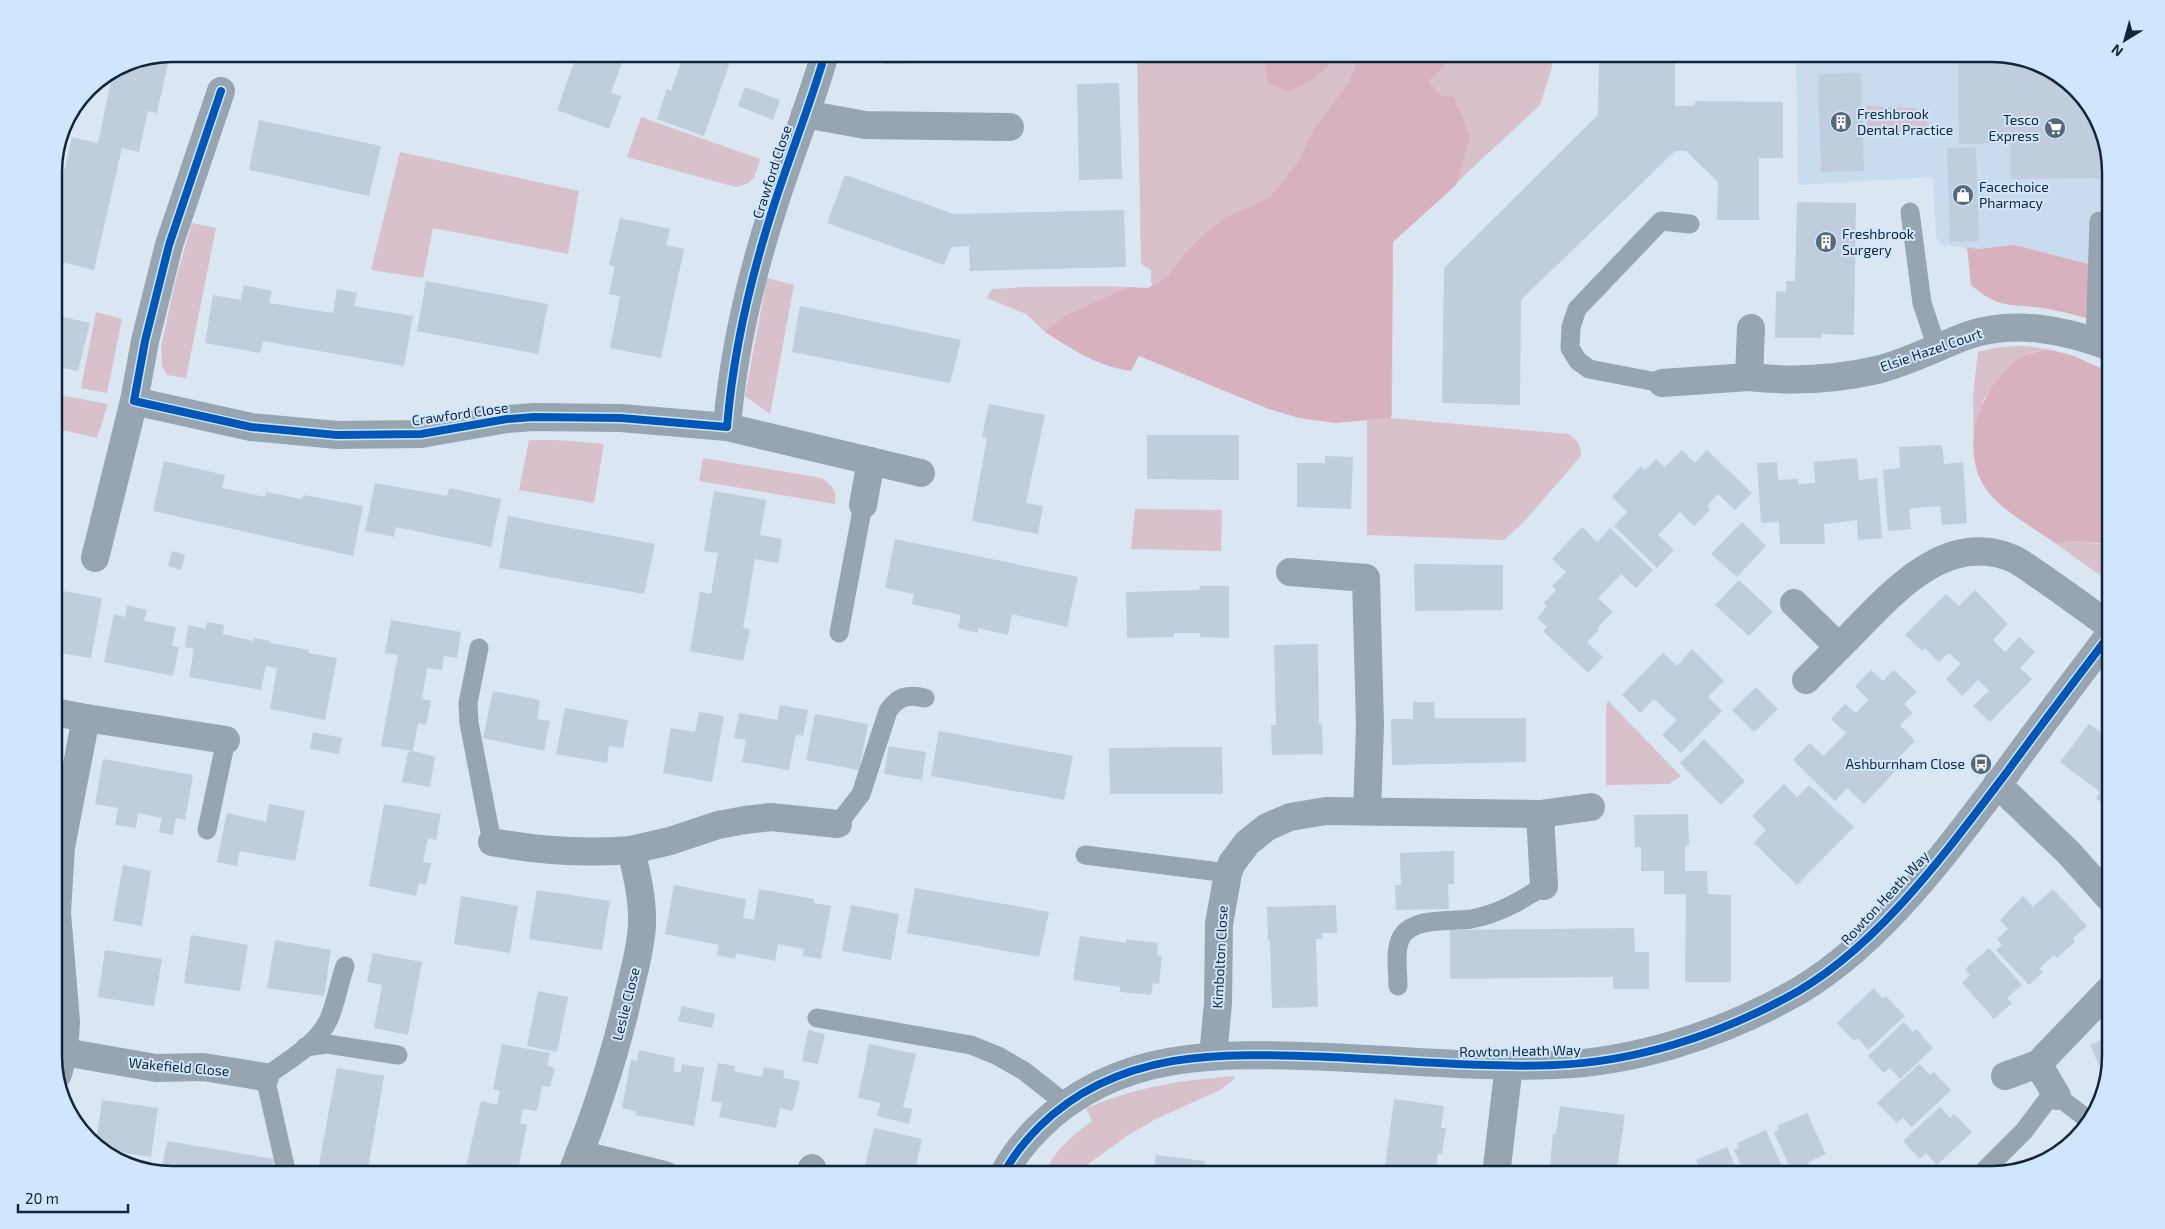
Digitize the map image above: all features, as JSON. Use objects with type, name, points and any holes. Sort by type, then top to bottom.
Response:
[{"type":"street","name":"Crawford Close","points":[[727,427],[731,379],[750,288],[772,209],[822,62]]},
{"type":"street","points":[[96,558],[134,401],[145,341],[169,245],[221,91]]},
{"type":"street","name":"Crawford Close","points":[[805,114],[865,125],[1010,127]]},
{"type":"street","name":"Elsie Hazel Court","points":[[1662,383],[1749,377],[1788,381],[1831,379],[1878,370],[1984,331],[2012,327],[2041,328],[2069,333],[2102,344]]},
{"type":"street","points":[[1749,377],[1751,328]]},
{"type":"street","name":"Crawford Close","points":[[134,401],[251,427],[337,435],[421,434],[506,419],[534,417],[621,418],[727,427],[921,473]]},
{"type":"street","points":[[863,506],[871,461]]},
{"type":"street","points":[[1806,680],[1912,576],[1932,563],[1966,554],[1991,552],[2016,560],[2102,621]]},
{"type":"street","points":[[1290,572],[1366,578],[1370,726],[1367,811]]},
{"type":"street","points":[[1794,602],[1839,647]]},
{"type":"street","name":"Rowton Heath Way","points":[[1009,1166],[1024,1144],[1049,1117],[1089,1088],[1120,1074],[1183,1058],[1213,1055],[1274,1055],[1509,1065],[1557,1065],[1595,1061],[1650,1050],[1711,1032],[1786,999],[1834,967],[1876,930],[1946,851],[2102,645]]},
{"type":"street","points":[[63,714],[226,740]]},
{"type":"street","name":"Wakefield Close","points":[[63,837],[86,718]]},
{"type":"street","points":[[1997,784],[2068,852],[2102,890]]},
{"type":"street","name":"Kimbolton Close","points":[[1213,1055],[1218,1004],[1219,924],[1228,873],[1232,863],[1248,843],[1266,827],[1290,817],[1317,813],[1367,811],[1540,814],[1591,807]]},
{"type":"street","points":[[1540,814],[1544,886]]},
{"type":"street","points":[[492,842],[534,850],[606,852],[631,850],[670,841],[718,825],[745,820],[771,817],[838,824]]},
{"type":"street","name":"Leslie Close","points":[[575,1165],[607,1078],[636,964],[642,926],[640,892],[631,850]]},
{"type":"street","name":"Wakefield Close","points":[[63,995],[66,1022],[63,1047]]},
{"type":"street","points":[[2005,1076],[2038,1064],[2102,997]]},
{"type":"street","name":"Wakefield Close","points":[[63,1063],[156,1068],[204,1067],[265,1077]]},
{"type":"street","points":[[2038,1064],[2056,1093]]},
{"type":"street","points":[[1497,1166],[1509,1065]]},
{"type":"lane","points":[[1910,212],[1922,303],[1937,348]]},
{"type":"lane","points":[[2099,220],[2102,313]]},
{"type":"lane","points":[[1662,383],[1589,369],[1578,361],[1570,348],[1570,327],[1577,309],[1661,221],[1690,224]]},
{"type":"lane","points":[[839,633],[863,506]]},
{"type":"lane","points":[[479,648],[468,703],[469,723],[492,842]]},
{"type":"lane","points":[[838,824],[861,794],[888,711],[893,703],[907,695],[925,698]]},
{"type":"lane","points":[[207,830],[226,740]]},
{"type":"lane","points":[[1085,855],[1228,873]]},
{"type":"lane","points":[[1398,986],[1398,948],[1402,937],[1408,930],[1421,924],[1471,919],[1492,914],[1509,908],[1544,886]]},
{"type":"lane","points":[[286,1166],[265,1077],[305,1047],[320,1032],[329,1019],[344,966]]},
{"type":"lane","points":[[817,1018],[972,1046],[998,1056],[1024,1070],[1066,1104]]},
{"type":"lane","points":[[305,1047],[327,1044],[398,1055]]},
{"type":"lane","points":[[1989,1166],[2024,1131],[2056,1093],[2084,1116]]},
{"type":"shaded area","points":[[1137,62],[1553,62],[1540,105],[1393,242],[1392,416],[1299,406],[1185,348],[1151,283],[1151,270],[1141,264]]},
{"type":"shaded area","points":[[1268,62],[1331,62],[1309,81],[1289,92],[1269,83],[1265,66]]},
{"type":"shaded area","points":[[1358,62],[1448,62],[1428,81],[1442,96],[1454,97],[1470,136],[1456,185],[1393,242],[1391,418],[1335,423],[1299,418],[1269,409],[1139,356],[1131,371],[1107,366],[1065,345],[1045,332],[1064,316],[1128,287],[1148,288],[1166,278],[1188,250],[1207,232],[1225,218],[1270,197],[1299,161],[1313,130],[1349,82]]},
{"type":"shaded area","points":[[1796,62],[1992,62],[2021,66],[2047,77],[2059,85],[2080,106],[2094,131],[2099,144],[2102,166],[2102,268],[2015,245],[1977,249],[1942,245],[1936,237],[1933,177],[1798,185]]},
{"type":"shaded area","points":[[1866,106],[1914,108],[1919,110],[1925,115],[1929,135],[1897,132],[1873,126],[1869,128],[1868,134]]},
{"type":"shaded area","points":[[641,117],[760,159],[755,175],[747,184],[735,187],[627,157]]},
{"type":"shaded area","points":[[400,152],[579,191],[568,254],[433,228],[423,278],[371,270]]},
{"type":"shaded area","points":[[192,223],[216,228],[186,378],[167,375],[162,366],[161,347],[176,279]]},
{"type":"shaded area","points":[[2015,245],[2102,268],[2102,323],[2052,310],[2005,304],[1981,293],[1971,285],[1967,247],[1977,249]]},
{"type":"shaded area","points":[[767,278],[794,285],[770,414],[745,396]]},
{"type":"shaded area","points":[[1128,287],[1064,316],[1045,332],[1026,314],[987,298],[992,289]]},
{"type":"shaded area","points":[[96,312],[122,319],[107,393],[81,388]]},
{"type":"shaded area","points":[[2013,346],[2052,350],[2032,352],[2013,362],[1984,399],[1974,440],[1974,459],[1973,395],[1978,352]]},
{"type":"shaded area","points":[[2052,350],[2074,356],[2102,369],[2102,543],[2075,541],[2055,543],[2017,518],[1998,502],[1984,486],[1977,471],[1974,437],[1977,420],[1991,389],[2001,375],[2017,360],[2031,353]]},
{"type":"shaded area","points":[[63,396],[108,404],[97,438],[63,430]]},
{"type":"shaded area","points":[[1391,418],[1568,434],[1578,443],[1581,456],[1523,523],[1504,540],[1367,535],[1367,420]]},
{"type":"shaded area","points":[[529,440],[558,440],[604,444],[594,503],[519,490]]},
{"type":"shaded area","points":[[703,458],[822,478],[833,489],[835,504],[699,481]]},
{"type":"shaded area","points":[[1135,509],[1222,510],[1221,551],[1131,549]]},
{"type":"shaded area","points":[[2075,541],[2102,544],[2102,577],[2055,543]]},
{"type":"shaded area","points":[[1608,701],[1681,776],[1669,784],[1606,785],[1606,706]]},
{"type":"shaded area","points":[[1235,1076],[1232,1081],[1220,1090],[1156,1119],[1127,1136],[1085,1166],[1049,1166],[1058,1151],[1092,1121],[1086,1108],[1141,1090],[1195,1080]]},
{"type":"building","points":[[168,62],[157,113],[148,111],[139,152],[122,148],[94,270],[63,262],[63,176],[72,137],[98,143],[111,82],[137,68]]},
{"type":"building","points":[[574,62],[622,62],[611,93],[621,96],[609,129],[557,110]]},
{"type":"building","points":[[681,62],[730,62],[704,136],[657,119],[667,89],[671,91]]},
{"type":"building","points":[[884,62],[977,62],[884,64]]},
{"type":"building","points":[[1599,62],[1675,62],[1675,106],[1694,106],[1695,101],[1783,102],[1783,158],[1759,158],[1759,220],[1717,220],[1718,182],[1686,151],[1675,151],[1521,300],[1520,405],[1442,403],[1444,268],[1598,115]]},
{"type":"building","name":"Tesco Express","points":[[1958,62],[1992,62],[2021,66],[2047,77],[2059,85],[2080,106],[2088,118],[2099,144],[2102,178],[2011,179],[2010,143],[1959,144]]},
{"type":"building","name":"Freshbrook Dental Practice","points":[[1861,73],[1864,171],[1821,172],[1818,74]]},
{"type":"building","points":[[1119,83],[1122,179],[1079,180],[1077,84]]},
{"type":"building","points":[[745,87],[780,100],[773,120],[738,106]]},
{"type":"building","points":[[259,120],[381,146],[369,196],[249,170]]},
{"type":"building","name":"Facechoice Pharmacy","points":[[1976,147],[1979,241],[1950,242],[1947,148]]},
{"type":"building","points":[[845,175],[954,214],[1124,210],[1126,267],[970,271],[969,246],[951,247],[944,265],[827,223]]},
{"type":"building","name":"Freshbrook Surgery","points":[[1797,202],[1856,203],[1854,335],[1821,334],[1821,338],[1775,338],[1776,291],[1786,292],[1786,281],[1795,281]]},
{"type":"building","points":[[620,218],[670,229],[666,245],[684,249],[661,358],[610,348],[620,296],[609,294],[615,266],[609,265]]},
{"type":"building","points":[[426,281],[548,304],[538,354],[417,331]]},
{"type":"building","points":[[244,285],[272,291],[269,303],[333,313],[337,289],[357,293],[354,306],[413,316],[404,366],[263,341],[260,353],[205,343],[213,295],[241,300]]},
{"type":"building","points":[[800,306],[961,340],[950,383],[792,352]]},
{"type":"building","points":[[63,317],[90,323],[78,371],[63,368]]},
{"type":"building","points":[[989,404],[1045,415],[1026,503],[1043,506],[1038,534],[972,521],[987,438],[982,437]]},
{"type":"building","points":[[1147,435],[1239,435],[1239,480],[1147,479]]},
{"type":"building","points":[[1942,445],[1944,464],[1963,462],[1967,523],[1942,525],[1940,506],[1927,507],[1909,509],[1911,529],[1888,531],[1883,470],[1900,468],[1899,447]]},
{"type":"building","points":[[1682,450],[1695,463],[1707,450],[1752,493],[1735,510],[1718,494],[1707,506],[1710,510],[1694,526],[1680,512],[1658,535],[1674,550],[1657,568],[1614,526],[1627,512],[1612,497],[1641,466],[1645,470],[1656,459],[1665,467]]},
{"type":"building","points":[[1325,456],[1353,457],[1351,509],[1297,507],[1297,463],[1325,463]]},
{"type":"building","points":[[1857,458],[1859,480],[1877,478],[1882,538],[1858,540],[1857,520],[1824,524],[1825,544],[1780,544],[1779,522],[1761,523],[1757,463],[1777,462],[1778,480],[1798,479],[1798,484],[1815,483],[1814,462]]},
{"type":"building","points":[[164,461],[225,475],[222,488],[265,497],[266,492],[302,499],[303,495],[363,506],[353,556],[153,511]]},
{"type":"building","points":[[375,483],[447,496],[449,488],[501,499],[491,547],[396,527],[394,537],[365,531]]},
{"type":"building","points":[[714,491],[766,500],[760,535],[782,539],[778,563],[755,559],[743,628],[750,629],[743,661],[690,651],[700,592],[711,594],[718,553],[704,551]]},
{"type":"building","points":[[508,516],[655,544],[644,594],[499,568]]},
{"type":"building","points":[[1742,522],[1766,546],[1737,577],[1711,554]]},
{"type":"building","points":[[1582,527],[1597,542],[1610,528],[1653,570],[1636,588],[1621,574],[1598,598],[1613,612],[1597,628],[1599,630],[1587,642],[1603,657],[1588,673],[1543,631],[1547,627],[1537,618],[1547,606],[1544,603],[1556,590],[1552,586],[1566,572],[1552,559]]},
{"type":"building","points":[[895,539],[1078,577],[1067,627],[1012,614],[1008,635],[978,628],[978,633],[958,628],[961,615],[912,604],[914,594],[885,588]]},
{"type":"building","points":[[172,551],[185,555],[181,570],[168,566]]},
{"type":"building","points":[[1414,564],[1503,565],[1503,610],[1415,611]]},
{"type":"building","points":[[1739,580],[1773,612],[1749,636],[1715,605]]},
{"type":"building","points":[[1200,586],[1229,586],[1229,638],[1200,637],[1200,633],[1174,633],[1174,637],[1127,638],[1126,592],[1199,590]]},
{"type":"building","points":[[1975,590],[2008,624],[1993,640],[2005,652],[2019,637],[2035,652],[2020,668],[2032,679],[1990,722],[1973,706],[1989,691],[1978,680],[1962,696],[1946,679],[1961,664],[1949,653],[1939,662],[1925,648],[1922,651],[1905,635],[1946,594],[1959,606]]},
{"type":"building","points":[[63,591],[102,598],[91,658],[63,653]]},
{"type":"building","points":[[127,605],[147,610],[144,621],[176,627],[172,646],[179,647],[173,676],[104,662],[114,614],[125,617]]},
{"type":"building","points":[[391,620],[461,632],[457,658],[444,656],[442,670],[427,668],[422,699],[431,701],[426,725],[418,723],[413,751],[381,746],[398,655],[385,653]]},
{"type":"building","points":[[207,622],[224,625],[223,634],[253,641],[254,638],[270,641],[270,643],[309,650],[308,653],[337,658],[325,720],[270,709],[277,668],[266,666],[261,690],[189,677],[194,649],[185,647],[188,625],[206,629]]},
{"type":"building","points":[[1318,644],[1319,724],[1322,724],[1323,754],[1272,755],[1271,725],[1276,725],[1274,645]]},
{"type":"building","points":[[1692,649],[1724,681],[1708,697],[1722,711],[1681,753],[1662,735],[1677,720],[1654,699],[1640,713],[1622,695],[1663,653],[1677,666]]},
{"type":"building","points":[[1871,670],[1883,681],[1894,670],[1917,692],[1904,704],[1913,713],[1900,725],[1915,741],[1900,756],[1905,761],[1864,804],[1847,788],[1835,801],[1793,760],[1810,743],[1823,756],[1846,733],[1831,719],[1845,704],[1856,713],[1869,700],[1855,686]]},
{"type":"building","points":[[1756,687],[1778,709],[1754,732],[1732,710]]},
{"type":"building","points":[[493,691],[540,700],[537,719],[550,721],[544,751],[483,738]]},
{"type":"building","points":[[1413,702],[1434,702],[1435,718],[1526,718],[1526,762],[1392,765],[1391,719],[1413,719]]},
{"type":"building","points":[[780,705],[808,710],[803,736],[796,734],[789,770],[742,762],[746,740],[734,738],[739,713],[777,720]]},
{"type":"building","points":[[565,708],[628,720],[623,748],[609,746],[607,763],[556,754]]},
{"type":"building","points":[[699,712],[724,716],[712,782],[663,773],[671,728],[695,732]]},
{"type":"building","points":[[815,714],[868,724],[859,770],[806,760]]},
{"type":"building","points":[[2089,724],[2102,733],[2102,803],[2096,798],[2100,792],[2060,762]]},
{"type":"building","points":[[939,731],[1073,756],[1064,800],[931,776]]},
{"type":"building","points":[[313,732],[342,738],[339,754],[310,749]]},
{"type":"building","points":[[1704,739],[1745,781],[1721,805],[1680,763]]},
{"type":"building","points":[[889,746],[926,752],[922,780],[884,774]]},
{"type":"building","points":[[1222,747],[1223,794],[1110,794],[1109,748]]},
{"type":"building","points":[[413,751],[435,757],[430,787],[402,782],[408,752]]},
{"type":"building","points":[[103,759],[193,775],[185,820],[176,818],[173,835],[159,832],[162,818],[138,813],[136,828],[115,825],[118,808],[95,804]]},
{"type":"building","points":[[1784,784],[1797,797],[1809,785],[1854,827],[1797,885],[1754,843],[1766,830],[1752,816]]},
{"type":"building","points":[[269,804],[305,811],[295,861],[240,851],[237,866],[217,862],[227,813],[266,822]]},
{"type":"building","points":[[384,804],[441,814],[436,840],[428,838],[423,862],[431,863],[426,885],[419,883],[416,896],[369,886]]},
{"type":"building","points":[[1688,814],[1689,845],[1685,846],[1685,871],[1707,871],[1708,894],[1731,895],[1731,982],[1685,982],[1686,894],[1664,894],[1664,871],[1641,871],[1641,847],[1635,847],[1634,815]]},
{"type":"building","points":[[1454,851],[1454,884],[1448,884],[1449,909],[1396,910],[1395,885],[1401,885],[1400,853]]},
{"type":"building","points":[[123,865],[151,871],[142,926],[113,921]]},
{"type":"building","points":[[674,885],[746,899],[743,918],[754,920],[759,889],[814,899],[814,903],[831,906],[821,959],[803,956],[804,949],[778,944],[775,961],[736,953],[735,959],[717,955],[719,945],[665,934]]},
{"type":"building","points":[[915,888],[1049,912],[1039,957],[907,933]]},
{"type":"building","points":[[2053,889],[2087,926],[2073,938],[2075,942],[2057,958],[2054,955],[2039,969],[2043,972],[2029,985],[1996,950],[2002,945],[1997,939],[2008,929],[2000,920],[2023,896],[2033,907]]},
{"type":"building","points":[[537,890],[610,901],[602,950],[529,939]]},
{"type":"building","points":[[461,896],[518,906],[510,953],[454,944]]},
{"type":"building","points":[[851,905],[899,914],[891,960],[842,951]]},
{"type":"building","points":[[1336,905],[1337,933],[1322,933],[1322,939],[1316,939],[1318,1007],[1272,1008],[1267,907]]},
{"type":"building","points":[[1634,928],[1635,952],[1649,952],[1649,989],[1613,989],[1613,977],[1450,979],[1450,930]]},
{"type":"building","points":[[191,935],[248,945],[240,991],[184,983]]},
{"type":"building","points":[[1080,936],[1126,943],[1126,939],[1158,943],[1157,955],[1162,956],[1159,984],[1153,983],[1151,995],[1120,992],[1120,987],[1073,980]]},
{"type":"building","points":[[275,940],[331,950],[324,996],[267,988]]},
{"type":"building","points":[[1989,948],[2022,985],[2007,998],[2012,1003],[1994,1019],[1962,983],[1970,975],[1965,969]]},
{"type":"building","points":[[105,950],[162,959],[154,1006],[98,997]]},
{"type":"building","points":[[373,953],[422,962],[408,1035],[374,1028],[382,985],[367,982]]},
{"type":"building","points":[[1874,988],[1883,999],[1886,996],[1905,1016],[1868,1050],[1858,1038],[1854,1041],[1837,1023]]},
{"type":"building","points":[[538,991],[568,997],[557,1052],[527,1046]]},
{"type":"building","points":[[682,1006],[715,1014],[712,1028],[678,1021]]},
{"type":"building","points":[[1904,1022],[1913,1032],[1916,1029],[1933,1048],[1900,1079],[1890,1068],[1884,1073],[1868,1056]]},
{"type":"building","points":[[808,1030],[825,1034],[818,1064],[802,1061]]},
{"type":"building","points":[[2102,1040],[2102,1072],[2090,1045]]},
{"type":"building","points":[[502,1044],[550,1053],[547,1066],[555,1068],[550,1087],[542,1086],[537,1111],[523,1109],[520,1123],[527,1125],[519,1166],[466,1166],[481,1101],[497,1105],[500,1091],[493,1089]]},
{"type":"building","points":[[869,1044],[916,1054],[903,1107],[912,1109],[909,1124],[877,1116],[881,1103],[858,1098]]},
{"type":"building","points":[[639,1050],[675,1058],[673,1071],[681,1073],[682,1064],[704,1068],[694,1126],[635,1115],[636,1111],[622,1108],[631,1060],[637,1061]]},
{"type":"building","points":[[718,1063],[735,1066],[734,1071],[762,1077],[764,1067],[785,1071],[783,1078],[800,1081],[793,1111],[780,1108],[776,1128],[719,1117],[722,1103],[711,1101]]},
{"type":"building","points":[[1919,1064],[1930,1075],[1934,1072],[1951,1090],[1912,1127],[1903,1118],[1897,1123],[1877,1103]]},
{"type":"building","points":[[337,1068],[384,1076],[369,1166],[319,1166]]},
{"type":"building","points":[[1394,1099],[1444,1106],[1441,1128],[1446,1128],[1442,1154],[1438,1154],[1436,1166],[1385,1166]]},
{"type":"building","points":[[102,1100],[158,1108],[151,1157],[118,1152],[97,1136]]},
{"type":"building","points":[[1560,1106],[1625,1115],[1617,1166],[1550,1166],[1553,1134],[1556,1134]]},
{"type":"building","points":[[1940,1107],[1950,1118],[1954,1114],[1972,1132],[1937,1165],[1926,1153],[1920,1159],[1903,1141]]},
{"type":"building","points":[[1807,1113],[1826,1154],[1808,1162],[1810,1166],[1789,1166],[1774,1132],[1779,1130],[1777,1126]]},
{"type":"building","points":[[874,1128],[922,1139],[916,1166],[865,1166]]},
{"type":"building","points":[[1766,1130],[1782,1166],[1741,1166],[1734,1150],[1739,1148],[1737,1143]]},
{"type":"building","points":[[167,1141],[274,1159],[273,1166],[162,1166]]},
{"type":"building","points":[[1727,1147],[1735,1166],[1699,1166],[1696,1160]]},
{"type":"building","points":[[1156,1155],[1205,1161],[1204,1166],[1155,1166]]},
{"type":"cycle path","points":[[221,91],[169,245],[145,341],[134,401],[251,427],[337,435],[421,434],[507,419],[534,417],[621,418],[727,427],[733,371],[757,262],[779,189],[823,62]]},
{"type":"cycle path","points":[[1008,1166],[1039,1127],[1070,1101],[1103,1082],[1138,1069],[1174,1061],[1250,1055],[1527,1066],[1585,1063],[1644,1053],[1673,1045],[1758,1012],[1817,979],[1849,955],[1907,898],[1959,835],[2102,645]]},
{"type":"place","name":"Freshbrook Dental Practice","points":[[1841,122]]},
{"type":"place","name":"Tesco Express","points":[[2055,128]]},
{"type":"place","name":"Facechoice Pharmacy","points":[[1963,195]]},
{"type":"place","name":"Freshbrook Surgery","points":[[1826,242]]},
{"type":"place","name":"Ashburnham Close","points":[[1981,764]]}]
